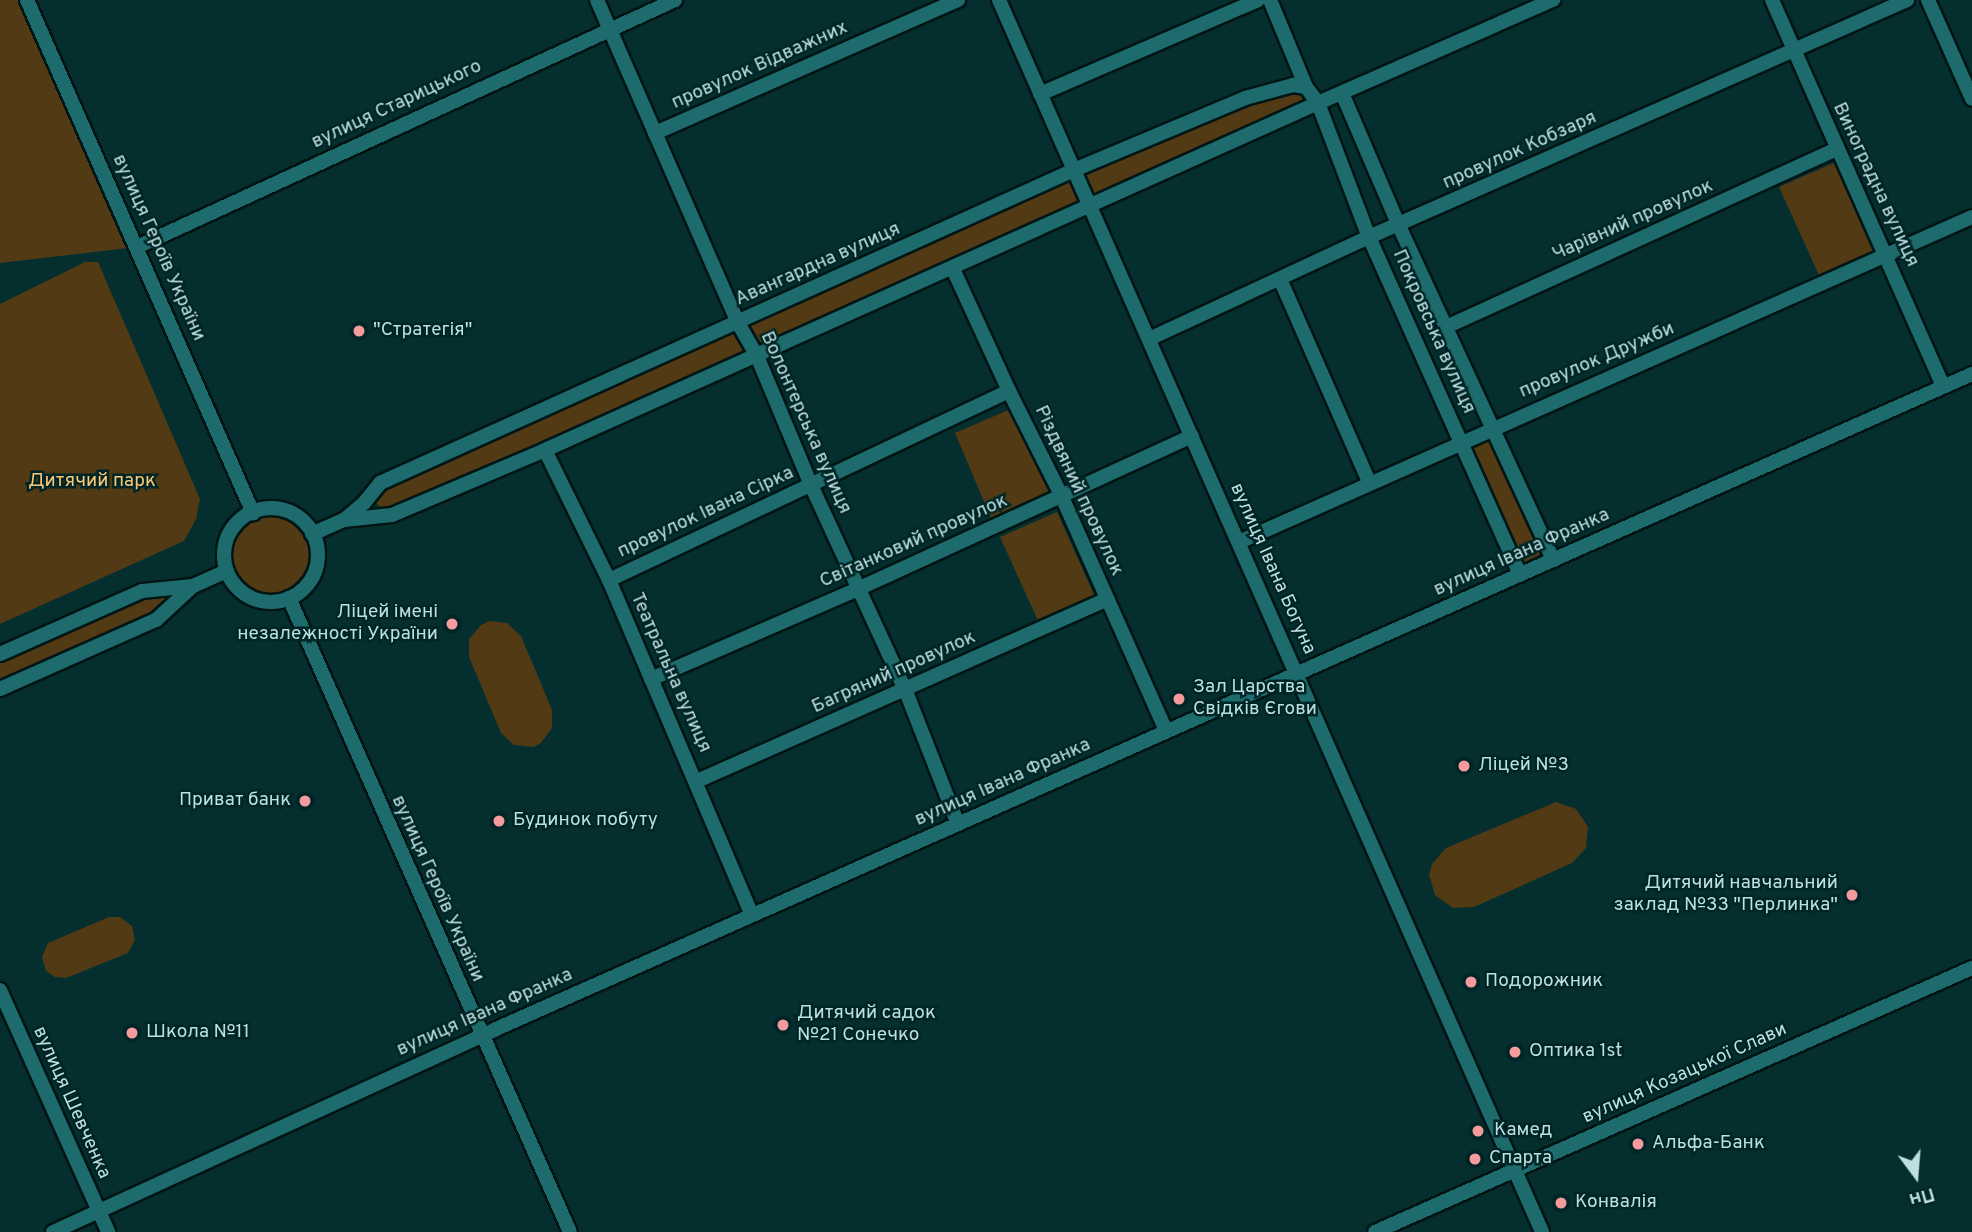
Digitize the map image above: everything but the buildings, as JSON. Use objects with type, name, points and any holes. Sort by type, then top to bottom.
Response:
[{"type":"street","name":"вулиця Героїв України","points":[[27,0],[253,513]]},
{"type":"street","name":"Волонтерська вулиця","points":[[597,0],[738,323],[757,356],[811,485],[905,689],[958,824]]},
{"type":"street","name":"вулиця Старицького","points":[[136,247],[676,0]]},
{"type":"street","name":"провулок Відважних","points":[[655,133],[958,0]]},
{"type":"street","name":"вулиця Івана Богуна","points":[[999,0],[1542,1232]]},
{"type":"street","points":[[1040,94],[1258,0]]},
{"type":"street","points":[[1270,0],[1306,87],[1318,103]]},
{"type":"street","name":"Авангардна вулиця","points":[[344,520],[392,515],[545,450],[1553,0]]},
{"type":"street","name":"Виноградна вулиця","points":[[1772,0],[1943,386]]},
{"type":"street","name":"провулок Кобзаря","points":[[1149,340],[1369,237],[1907,0]]},
{"type":"street","points":[[1928,0],[1972,99]]},
{"type":"street","name":"Авангардна вулиця","points":[[312,534],[344,520],[364,503],[380,483],[1074,170],[1245,98],[1293,85],[1306,87]]},
{"type":"street","name":"Покровська вулиця","points":[[1342,93],[1399,226],[1553,560]]},
{"type":"street","name":"Покровська вулиця","points":[[1318,103],[1369,237],[1520,575]]},
{"type":"street","name":"Чарівний провулок","points":[[1446,327],[1836,149]]},
{"type":"street","name":"провулок Дружби","points":[[1239,542],[1492,427],[1972,217]]},
{"type":"street","name":"Різдвяний провулок","points":[[953,269],[1062,497],[1166,732]]},
{"type":"street","points":[[1280,279],[1369,482]]},
{"type":"street","name":"вулиця Івана Франка","points":[[53,1232],[481,1036],[1972,374]]},
{"type":"street","name":"провулок Івана Сірка","points":[[609,580],[1009,391]]},
{"type":"street","name":"Світанковий провулок","points":[[650,678],[860,588],[1192,436]]},
{"type":"street","name":"Театральна вулиця","points":[[545,450],[609,580],[752,915]]},
{"type":"street","points":[[264,509],[287,511],[306,524],[312,534],[318,555],[313,576],[307,586],[289,598],[279,601],[257,600],[238,589],[227,571],[225,548],[228,537],[242,519],[253,513],[264,509]]},
{"type":"street","points":[[0,654],[142,591],[193,586],[227,571]]},
{"type":"street","points":[[0,689],[156,620],[193,586]]},
{"type":"street","name":"вулиця Героїв України","points":[[289,598],[570,1232]]},
{"type":"street","name":"Багряний провулок","points":[[697,781],[1107,599]]},
{"type":"street","name":"вулиця Козацької Слави","points":[[1375,1232],[1972,968]]},
{"type":"street","name":"вулиця Шевченка","points":[[0,990],[108,1232]]},
{"type":"green space","points":[[0,0],[27,0],[137,247],[0,263]]},
{"type":"green space","points":[[1293,85],[1318,103],[392,515],[376,503],[380,483],[1074,170]]},
{"type":"green space","points":[[1836,162],[1840,164],[1881,254],[1823,284],[1779,187]]},
{"type":"green space","name":"Дитячий парк","points":[[85,262],[98,262],[200,499],[196,519],[184,541],[0,624],[0,304]]},
{"type":"green space","points":[[1013,408],[1053,499],[993,523],[955,433]]},
{"type":"green space","points":[[1490,439],[1543,553],[1516,566],[1462,449]]},
{"type":"green space","points":[[1057,512],[1096,599],[1040,625],[1000,537]]},
{"type":"green space","points":[[271,514],[287,517],[300,526],[309,539],[312,555],[309,571],[300,584],[287,593],[271,596],[255,593],[242,584],[233,571],[230,555],[233,539],[242,526],[255,517]]},
{"type":"green space","points":[[193,586],[164,613],[0,689],[0,654],[142,591]]},
{"type":"green space","points":[[489,621],[507,623],[521,636],[552,710],[552,728],[541,743],[533,747],[514,745],[501,733],[469,657],[469,639],[481,625]]},
{"type":"green space","points":[[1556,802],[1576,809],[1588,827],[1586,848],[1572,863],[1474,907],[1453,908],[1435,895],[1429,875],[1432,864],[1446,848]]},
{"type":"green space","points":[[109,917],[120,917],[132,926],[135,940],[128,953],[66,978],[55,977],[46,971],[42,957],[48,943]]},
{"type":"place","name":"\"Стратегія\"","points":[[359,331]]},
{"type":"place","name":"Ліцей імені незалежності України","points":[[452,624]]},
{"type":"place","name":"Зал Царства Свідків Єгови","points":[[1179,699]]},
{"type":"place","name":"Ліцей №3","points":[[1464,766]]},
{"type":"place","name":"Приват банк","points":[[305,801]]},
{"type":"place","name":"Будинок побуту","points":[[499,821]]},
{"type":"place","name":"Дитячий навчальний заклад №33 \"Перлинка\"","points":[[1852,895]]},
{"type":"place","name":"Подорожник","points":[[1471,982]]},
{"type":"place","name":"Дитячий садок №21 Сонечко","points":[[783,1025]]},
{"type":"place","name":"Школа №11","points":[[132,1033]]},
{"type":"place","name":"Оптика 1st","points":[[1515,1052]]},
{"type":"place","name":"Камед","points":[[1478,1131]]},
{"type":"place","name":"Альфа-Банк","points":[[1638,1144]]},
{"type":"place","name":"Спарта","points":[[1475,1159]]},
{"type":"place","name":"Конвалія","points":[[1561,1203]]}]
